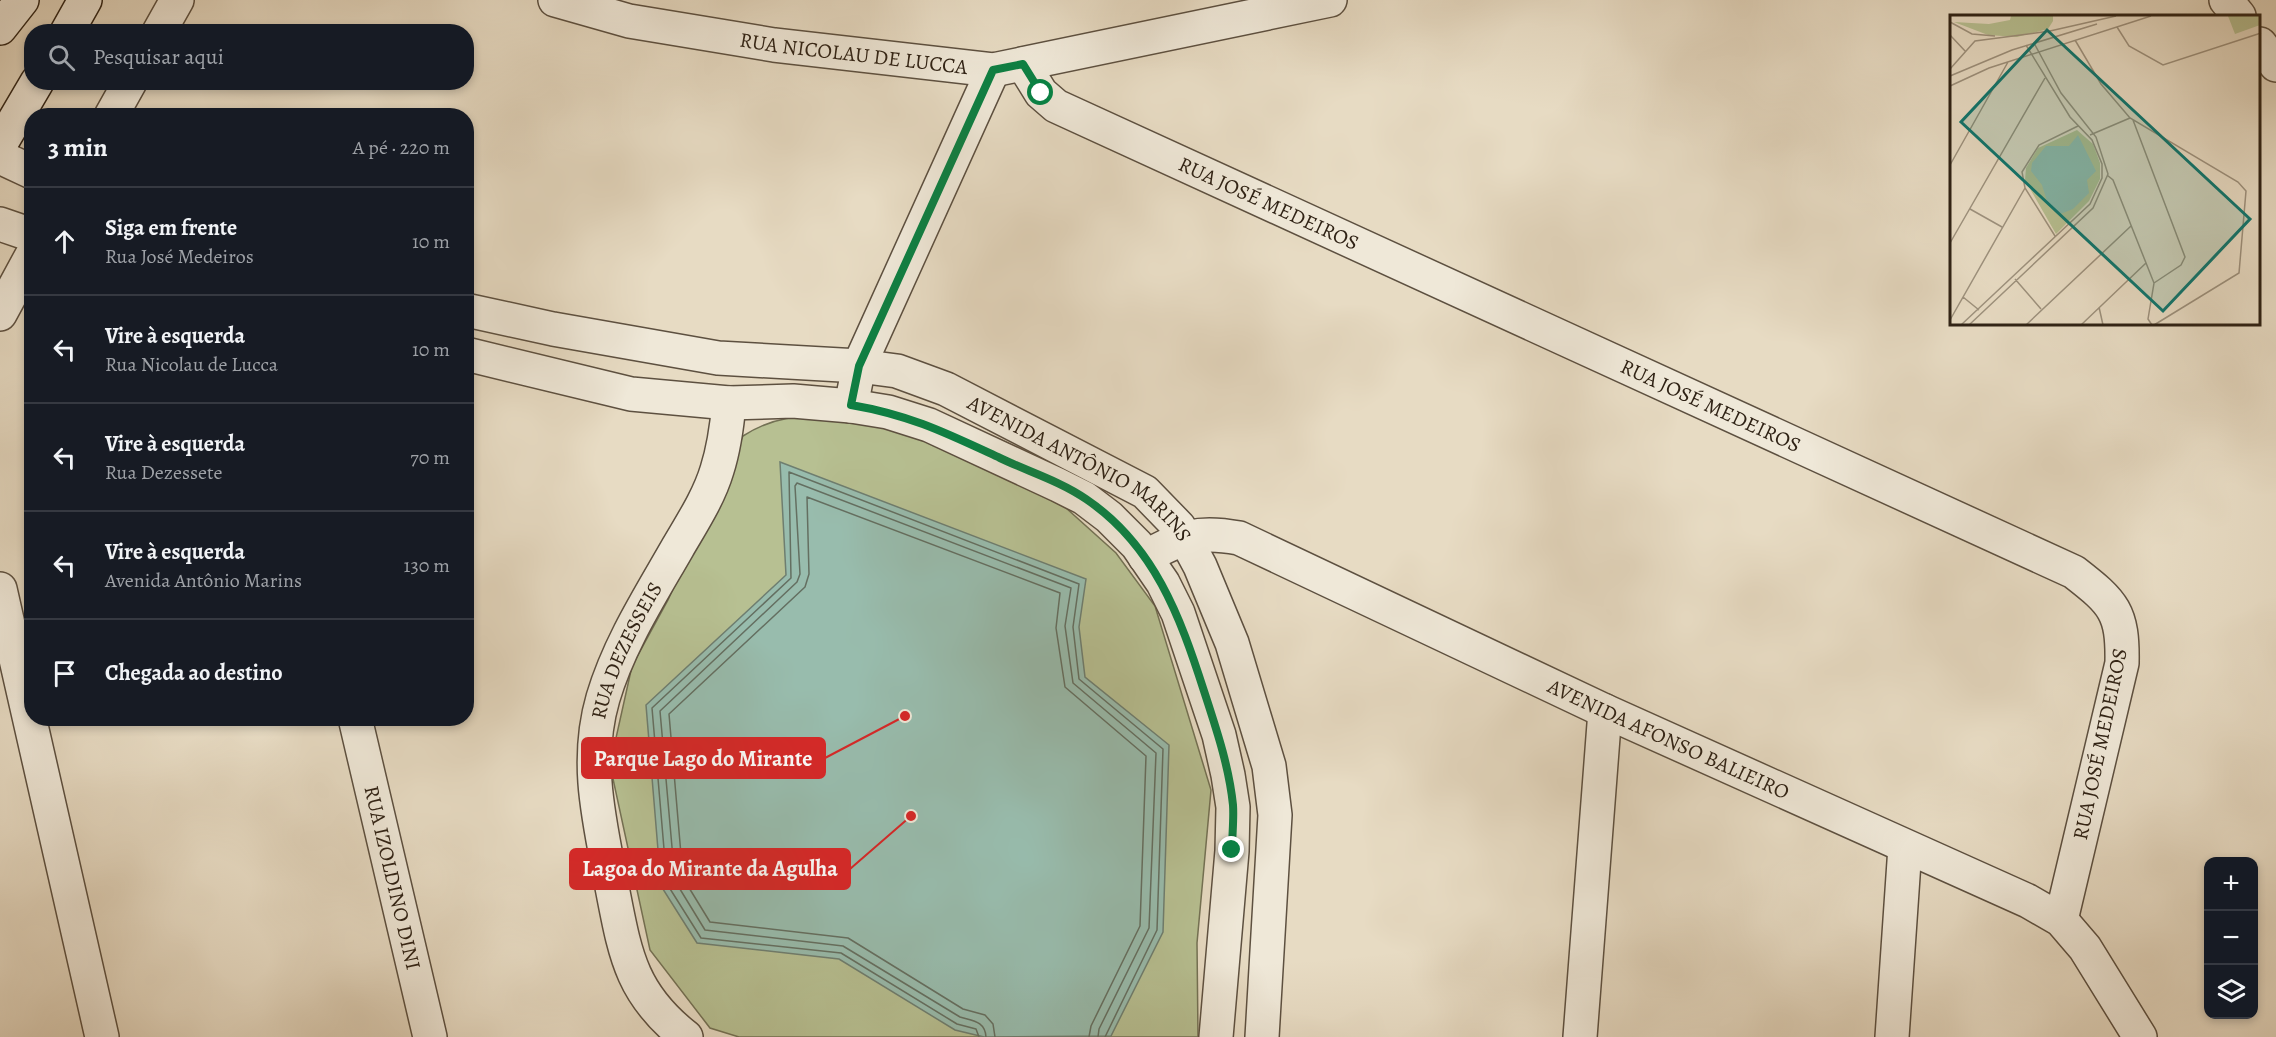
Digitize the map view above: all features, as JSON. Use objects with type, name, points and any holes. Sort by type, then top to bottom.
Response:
[{"type":"street","points":[[0,28],[22,0]]},
{"type":"street","points":[[72,24],[86,0]]},
{"type":"street","points":[[164,24],[177,0]]},
{"type":"street","name":"RUA NICOLAU DE LUCCA","points":[[555,0],[629,21],[774,45],[1008,67],[1330,0]]},
{"type":"street","points":[[2226,0],[2238,15]]},
{"type":"street","points":[[2261,46],[2276,65]]},
{"type":"street","points":[[851,405],[859,366],[1008,67]]},
{"type":"street","name":"RUA JOSÉ MEDEIROS","points":[[1008,67],[1056,106],[2074,572],[2103,594],[2115,611],[2123,631],[2122,663],[2061,920]]},
{"type":"street","points":[[0,145],[32,90]]},
{"type":"street","points":[[115,108],[126,90]]},
{"type":"street","points":[[0,157],[24,168]]},
{"type":"street","points":[[0,224],[24,232]]},
{"type":"street","points":[[0,314],[24,270]]},
{"type":"street","name":"AVENIDA ANTÔNIO MARINS","points":[[474,312],[553,329],[718,358],[859,366],[897,371],[946,389],[1145,492],[1179,527],[1184,536],[1232,643],[1269,766],[1275,815],[1262,1037]]},
{"type":"street","name":"AVENIDA ANTÔNIO MARINS","points":[[474,356],[631,394],[729,403],[793,401],[851,405],[888,412],[929,425],[1084,498],[1109,517],[1145,556],[1163,583],[1190,645],[1228,775],[1233,807],[1232,850],[1216,1037]]},
{"type":"street","name":"RUA DEZESSEIS","points":[[686,1037],[663,1019],[646,999],[625,954],[593,786],[596,736],[603,700],[615,664],[645,603],[695,519],[717,473],[727,433],[729,403]]},
{"type":"street","name":"AVENIDA AFONSO BALIEIRO","points":[[1145,556],[1184,536],[1214,533],[1239,538],[1605,711],[2028,902],[2061,920],[2085,948],[2140,1037]]},
{"type":"street","points":[[0,589],[24,694]]},
{"type":"street","points":[[1580,1037],[1605,711]]},
{"type":"street","points":[[31,726],[102,1037]]},
{"type":"street","name":"RUA IZOLDINO DINI","points":[[357,726],[430,1037]]},
{"type":"street","points":[[1892,1037],[1905,847]]},
{"type":"shaded area","points":[[838,416],[919,432],[1066,508],[1116,553],[1155,606],[1211,790],[1197,943],[1198,1037],[739,1037],[710,1028],[650,950],[610,765],[632,666],[668,600],[743,436],[778,420]]},
{"type":"water","points":[[780,462],[1086,579],[1079,627],[1085,677],[1169,745],[1163,932],[1111,1036],[984,1037],[955,1030],[839,959],[697,943],[661,886],[646,705],[786,575]]},
{"type":"place","name":"Parque Lago do Mirante","points":[[905,716]]},
{"type":"place","name":"Lagoa do Mirante da Agulha","points":[[911,816]]},
{"type":"route","points":[[1041,93],[1023,64],[993,70],[859,366],[851,405],[888,412],[929,425],[1058,485],[1084,498],[1109,517],[1137,545],[1163,583],[1178,613],[1219,735],[1233,807],[1232,850]]}]
